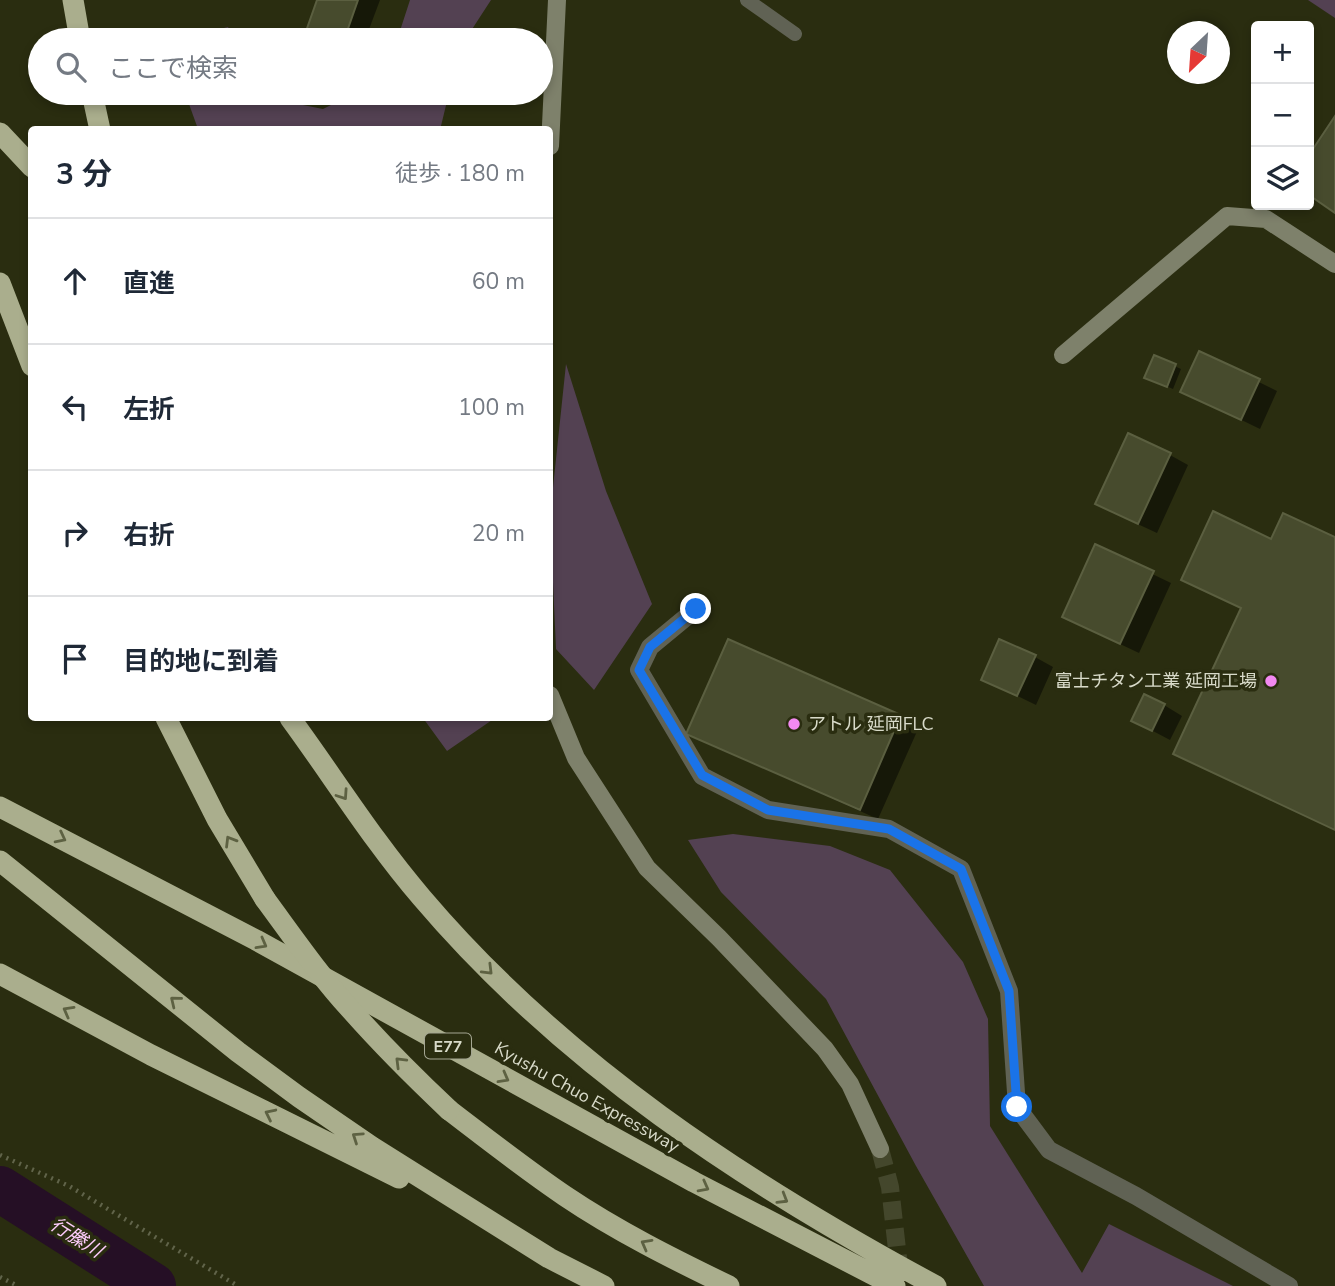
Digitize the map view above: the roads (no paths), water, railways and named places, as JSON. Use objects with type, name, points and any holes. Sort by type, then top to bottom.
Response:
[{"type":"highway","points":[[73,0],[78,28]]},
{"type":"highway","points":[[95,105],[99,126]]},
{"type":"highway","points":[[0,133],[28,163]]},
{"type":"highway","points":[[0,283],[28,356]]},
{"type":"highway","points":[[168,721],[217,819],[265,899],[305,955],[398,1061],[449,1110],[575,1202],[677,1262],[729,1286]]},
{"type":"highway","points":[[293,721],[381,848],[422,898],[465,946],[546,1026],[629,1094],[693,1140],[775,1194],[936,1286]]},
{"type":"highway","name":"Kyushu Chuo Expressway","points":[[0,807],[244,934],[694,1182],[895,1286]]},
{"type":"highway","points":[[0,861],[238,1052],[299,1097],[372,1147],[549,1258]]},
{"type":"highway","points":[[0,974],[151,1055],[408,1182],[604,1286]]},
{"type":"street","points":[[553,83],[557,0]]},
{"type":"street","points":[[551,126],[552,105]]},
{"type":"street","points":[[1063,355],[1227,216],[1266,219],[1335,264]]},
{"type":"street","points":[[696,609],[650,647],[639,670],[702,775],[768,810],[889,829],[961,869],[1009,991],[1017,1107],[1049,1150],[1136,1196],[1289,1286]]},
{"type":"street","points":[[553,702],[576,758],[647,868],[719,937],[825,1049],[850,1084],[880,1149]]},
{"type":"lane","points":[[747,0],[795,34]]},
{"type":"waterway","name":"行縢川","points":[[0,1189],[153,1286]]},
{"type":"tunnel","points":[[880,1149],[890,1187],[900,1276]]},
{"type":"place","name":"富士チタン工業 延岡工場","points":[[1271,681]]},
{"type":"place","name":"アトル 延岡FLC","points":[[794,724]]}]
